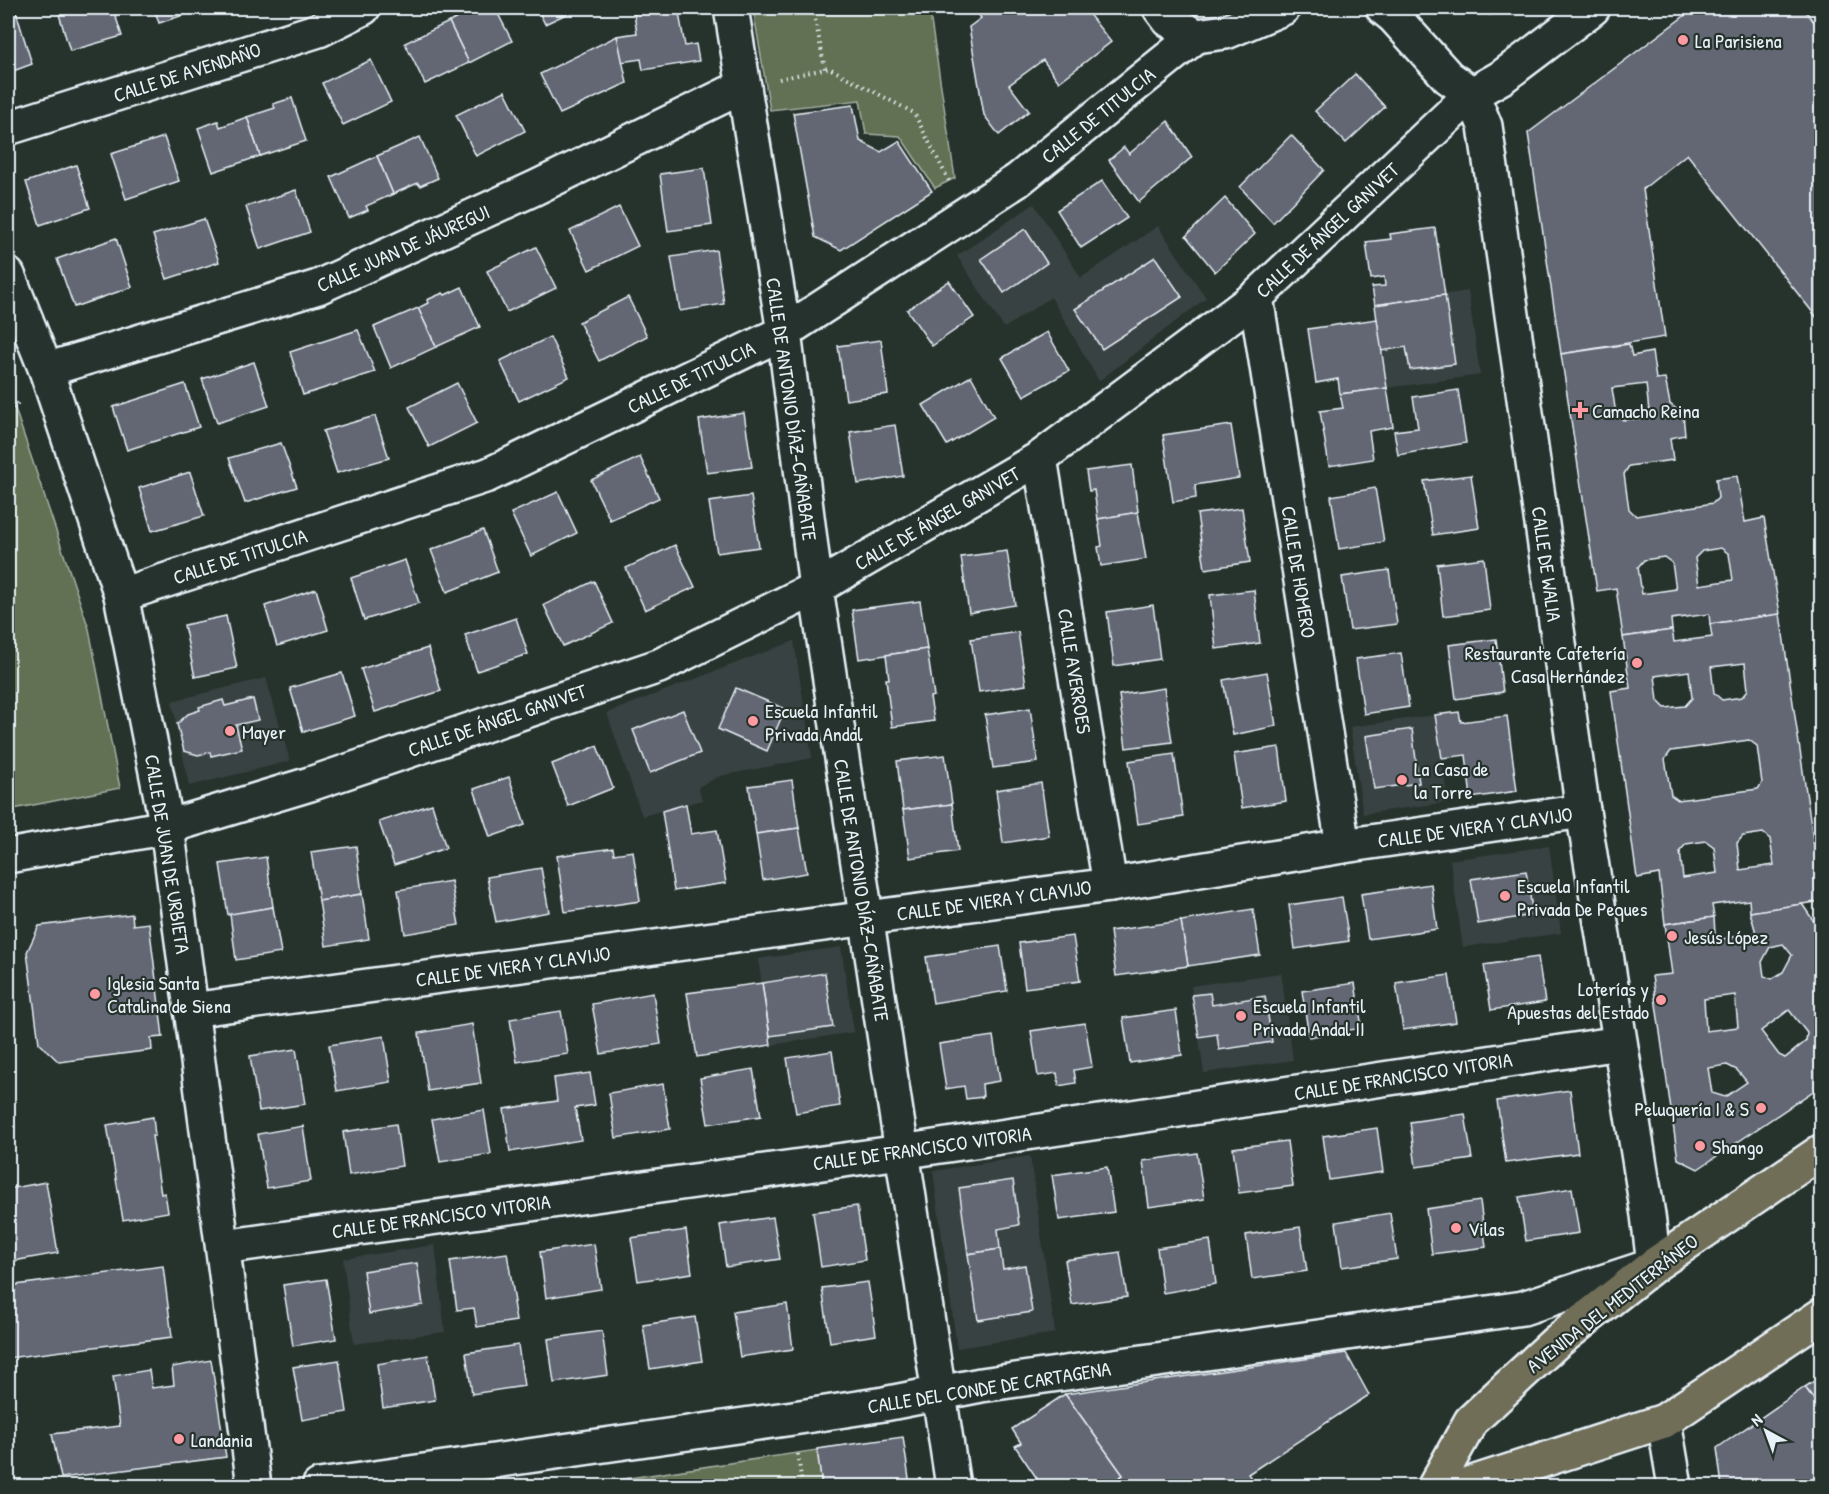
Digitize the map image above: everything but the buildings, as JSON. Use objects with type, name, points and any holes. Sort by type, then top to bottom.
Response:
[{"type":"main road","name":"AVENIDA DEL MEDITERRÁNEO","points":[[1435,1486],[1471,1421],[1555,1343],[1654,1265],[1821,1151]]},
{"type":"main road","points":[[1463,1486],[1665,1421],[1821,1315]]},
{"type":"street","name":"CALLE DE AVENDAÑO","points":[[8,128],[319,30],[363,8]]},
{"type":"street","name":"CALLE DE ANTONIO DÍAZ-CAÑABATE","points":[[731,8],[784,332],[816,588],[953,1486]]},
{"type":"street","points":[[1160,8],[1169,20],[1196,36],[1226,32],[1283,8]]},
{"type":"street","points":[[1383,8],[1448,76],[1472,94]]},
{"type":"street","name":"CALLE DE ÁNGEL GANIVET","points":[[8,856],[167,828],[310,784],[658,666],[816,588],[1040,458],[1256,297],[1472,94],[1502,77],[1593,8]]},
{"type":"street","name":"CALLE DE TITULCIA","points":[[121,595],[488,475],[784,332],[1018,180],[1196,36]]},
{"type":"street","name":"CALLE JUAN DE JÁUREGUI","points":[[46,370],[318,287],[535,188],[744,86]]},
{"type":"street","name":"CALLE DE WALIA","points":[[1472,94],[1485,126],[1582,811],[1648,1215],[1654,1265]]},
{"type":"street","name":"CALLE DE JUAN DE URBIETA","points":[[8,275],[46,370],[121,595],[167,828],[254,1486]]},
{"type":"street","name":"CALLE DE HOMERO","points":[[1256,297],[1342,846]]},
{"type":"street","name":"CALLE AVERROES","points":[[1040,458],[1110,885]]},
{"type":"street","name":"CALLE DE VIERA Y CLAVIJO","points":[[191,1010],[1110,885],[1342,846],[1582,811]]},
{"type":"street","name":"CALLE DE FRANCISCO VITORIA","points":[[223,1247],[901,1152],[1620,1043]]},
{"type":"street","name":"CALLE DEL CONDE DE CARTAGENA","points":[[319,1486],[793,1418],[884,1404],[937,1392],[1523,1308],[1654,1265]]},
{"type":"street","points":[[1665,1421],[1675,1486]]},
{"type":"path","points":[[813,8],[825,69]]},
{"type":"path","points":[[744,86],[830,68],[914,113],[966,213]]},
{"type":"shaded area","points":[[1034,204],[1081,278],[1158,226],[1206,298],[1099,381],[1051,297],[1004,328],[957,256]]},
{"type":"shaded area","points":[[1468,291],[1480,375],[1387,388],[1375,305]]},
{"type":"shaded area","points":[[794,641],[812,758],[720,776],[698,787],[702,800],[642,816],[607,713]]},
{"type":"shaded area","name":"Mayer","points":[[266,678],[290,761],[189,786],[172,701]]},
{"type":"shaded area","name":"La Casa de la Torre","points":[[1435,715],[1448,802],[1363,814],[1350,727]]},
{"type":"shaded area","name":"Escuela Infantil Privada De Peques","points":[[1549,846],[1561,933],[1463,947],[1450,860]]},
{"type":"shaded area","points":[[841,947],[854,1032],[771,1045],[758,959]]},
{"type":"shaded area","name":"Escuela Infantil Privada Andal II","points":[[1281,973],[1293,1060],[1204,1073],[1191,986]]},
{"type":"shaded area","points":[[1030,1156],[1055,1333],[957,1348],[933,1171]]},
{"type":"shaded area","points":[[435,1245],[445,1332],[354,1344],[343,1259]]},
{"type":"green space","points":[[753,8],[929,8],[955,178],[935,188],[900,136],[866,134],[860,100],[770,110]]},
{"type":"green space","points":[[8,388],[89,629],[120,788],[8,810]]},
{"type":"green space","points":[[817,1450],[822,1486],[576,1486]]},
{"type":"place","name":"La Parisiena","points":[[1683,40]]},
{"type":"place","name":"Camacho Reina","points":[[1580,410]]},
{"type":"place","name":"Restaurante Cafetería Casa Hernández","points":[[1637,663]]},
{"type":"place","name":"Escuela Infantil Privada Andal","points":[[753,721]]},
{"type":"place","name":"Mayer","points":[[230,731]]},
{"type":"place","name":"La Casa de la Torre","points":[[1402,780]]},
{"type":"place","name":"Escuela Infantil Privada De Peques","points":[[1505,896]]},
{"type":"place","name":"Jesús López","points":[[1672,936]]},
{"type":"place","name":"Iglesia Santa Catalina de Siena","points":[[95,994]]},
{"type":"place","name":"Loterías y Apuestas del Estado","points":[[1661,1000]]},
{"type":"place","name":"Escuela Infantil Privada Andal II","points":[[1241,1016]]},
{"type":"place","name":"Peluquería I & S","points":[[1761,1108]]},
{"type":"place","name":"Shango","points":[[1700,1146]]},
{"type":"place","name":"Vilas","points":[[1456,1228]]},
{"type":"place","name":"Landania","points":[[179,1439]]}]
